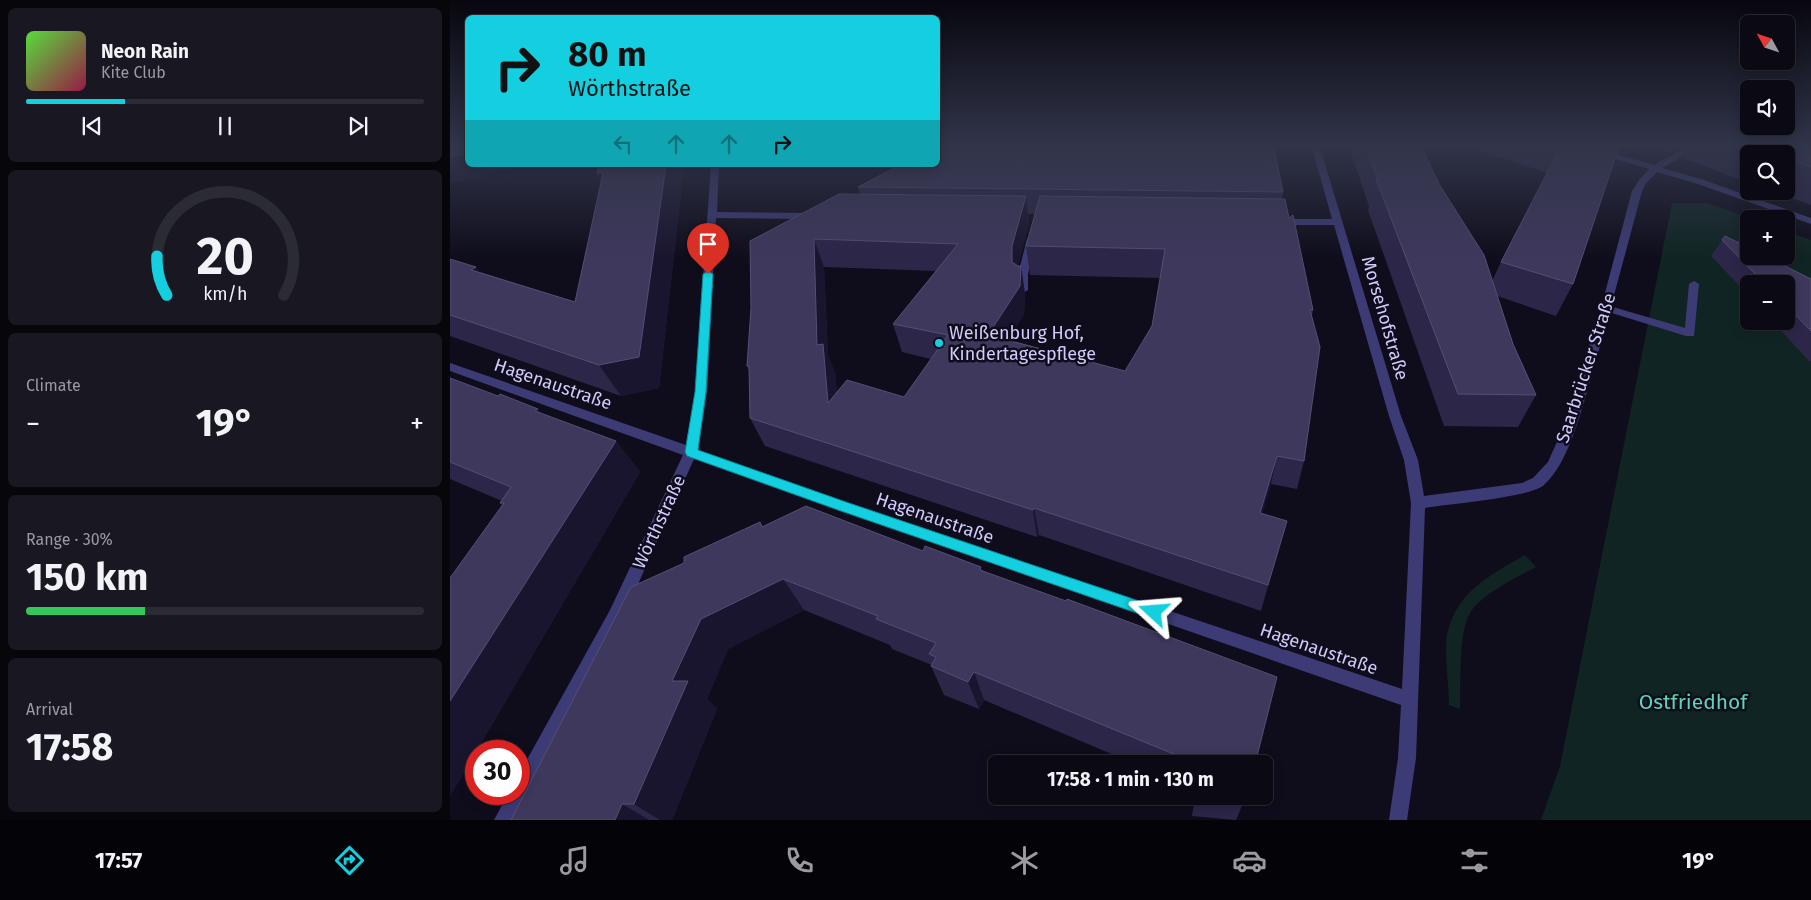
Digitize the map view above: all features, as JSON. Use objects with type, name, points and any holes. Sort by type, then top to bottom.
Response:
[{"type":"street","name":"Wörthstraße","points":[[530,771],[616,615],[691,452],[701,392],[713,182]]},
{"type":"street","name":"Morsehofstraße","points":[[1327,182],[1395,416],[1411,460],[1418,503]]},
{"type":"street","name":"Saarbrücker Straße","points":[[1418,503],[1524,488],[1538,482],[1553,465],[1570,426],[1606,308],[1641,182]]},
{"type":"street","points":[[1702,182],[1811,221]]},
{"type":"street","points":[[712,215],[826,216]]},
{"type":"street","points":[[1272,222],[1339,222]]},
{"type":"street","points":[[1023,290],[1023,274],[1035,226]]},
{"type":"street","points":[[1722,246],[1740,245]]},
{"type":"street","points":[[1606,308],[1690,333],[1694,284]]},
{"type":"street","name":"Hagenaustraße","points":[[450,367],[852,510],[1410,700]]},
{"type":"street","points":[[1398,820],[1407,758],[1418,503]]},
{"type":"street","name":"Wörthstraße","points":[[504,820],[512,805]]},
{"type":"green space","name":"Ostfriedhof","points":[[1672,203],[1708,203],[1740,215],[1740,265],[1795,265],[1795,234],[1811,240],[1811,820],[1541,820],[1560,766]]},
{"type":"green space","points":[[1525,555],[1536,567],[1490,593],[1470,613],[1466,622],[1462,646],[1460,709],[1449,705],[1446,642],[1451,620],[1466,596],[1476,586]]},
{"type":"building","points":[[601,182],[664,182],[639,357],[599,365],[450,315],[450,259],[476,267],[471,270],[575,302]]},
{"type":"building","points":[[867,182],[1281,182],[1283,192],[858,187]]},
{"type":"building","points":[[1377,182],[1438,182],[1484,255],[1513,344],[1536,395],[1458,394]]},
{"type":"building","points":[[1542,182],[1607,182],[1573,284],[1501,262]]},
{"type":"building","points":[[839,194],[1026,196],[1012,246],[1012,262],[1021,266],[1020,286],[988,335],[1125,371],[1152,326],[1165,249],[1026,246],[1040,196],[1285,199],[1289,218],[1293,215],[1313,310],[1310,310],[1320,347],[1304,461],[1277,456],[1260,513],[1287,521],[1268,585],[750,418],[749,366],[747,366],[751,308],[750,241]],"holes":[[[814,239],[958,244],[893,324],[948,335],[904,397],[847,380],[828,403],[823,344],[817,345]]]},
{"type":"building","points":[[1725,236],[1740,244],[1740,258],[1722,240]]},
{"type":"building","points":[[1746,265],[1783,265],[1811,279],[1811,331],[1795,314],[1795,275],[1756,275]]},
{"type":"building","points":[[450,378],[498,396],[500,394],[538,409],[535,411],[616,441],[450,701],[450,578],[504,503],[500,503],[511,487],[450,462]]},
{"type":"building","points":[[806,506],[923,551],[925,546],[981,567],[980,570],[1066,601],[1067,599],[1277,677],[1257,755],[1176,755],[974,672],[968,682],[931,666],[936,657],[929,654],[936,643],[876,619],[878,616],[783,579],[701,619],[672,681],[688,681],[634,804],[622,804],[615,820],[511,820],[519,805],[530,805],[530,783],[631,587],[684,563],[684,557],[760,522],[762,527]]},
{"type":"place","name":"Weißenburg Hof, Kindertagespflege","points":[[939,343]]},
{"type":"route","points":[[708,274],[701,392],[691,452],[842,506],[1154,612]]}]
